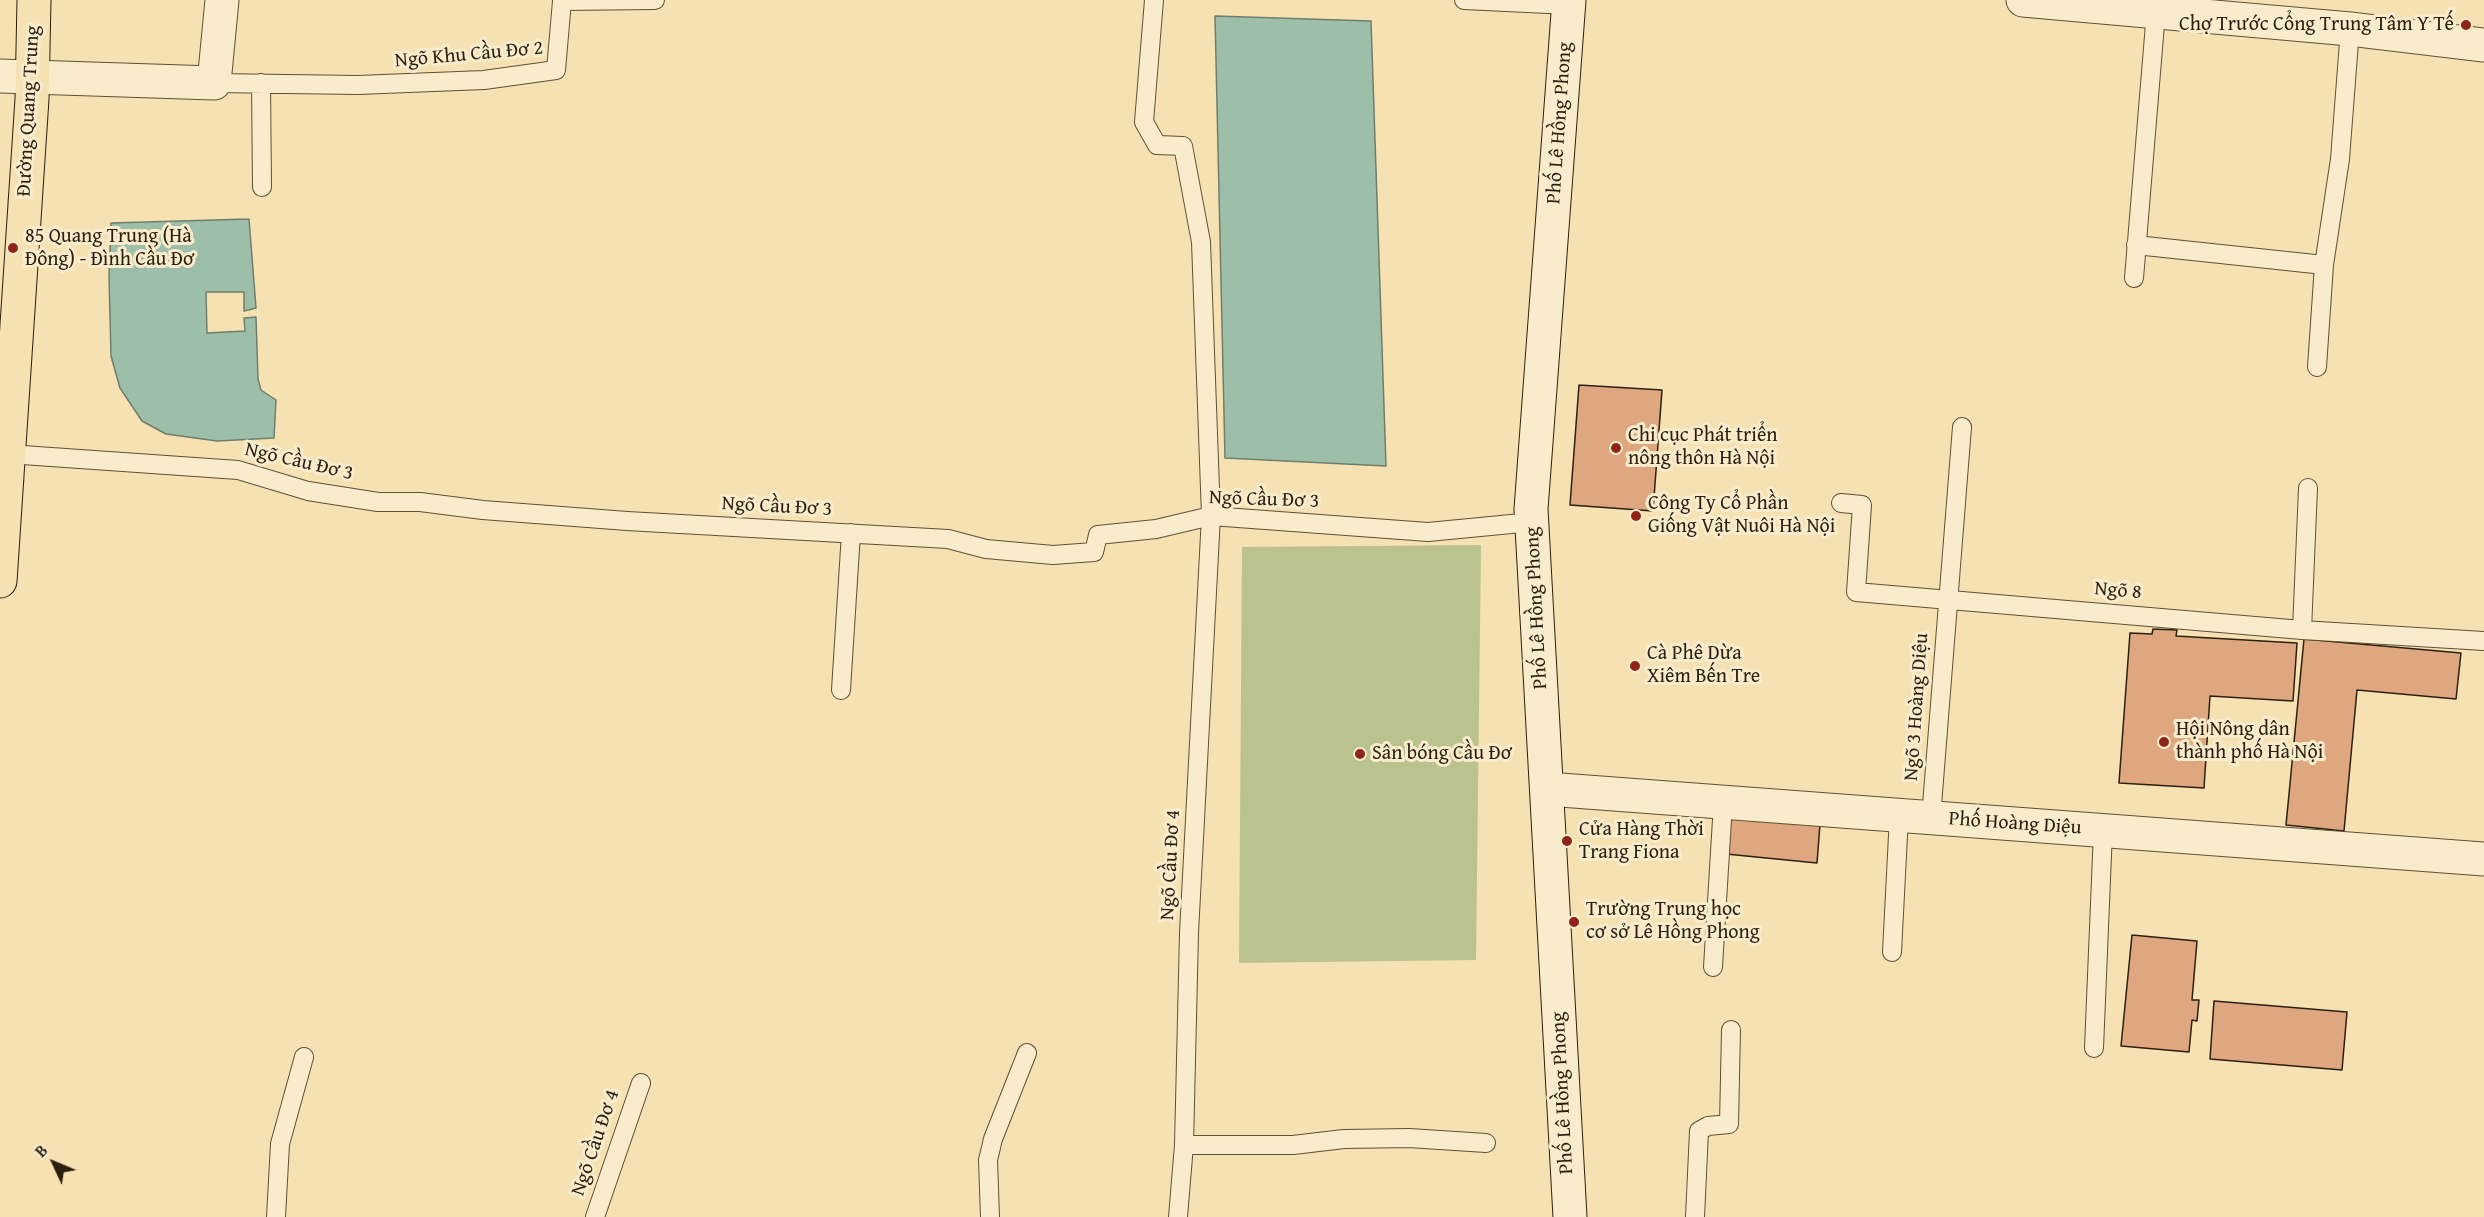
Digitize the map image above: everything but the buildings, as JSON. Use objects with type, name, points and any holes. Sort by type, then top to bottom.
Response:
[{"type":"highway","name":"Đường Quang Trung","points":[[0,581],[33,77],[34,0]]},
{"type":"street","points":[[0,76],[214,83],[222,0]]},
{"type":"street","points":[[2024,0],[2350,29],[2484,45]]},
{"type":"street","name":"Phố Lê Hồng Phong","points":[[1569,3],[1532,522],[1570,1217]]},
{"type":"street","name":"Phố Hoàng Diệu","points":[[1546,789],[2484,860]]},
{"type":"lane","name":"Ngõ Khu Cầu Đơ 2","points":[[214,83],[358,85],[484,80],[556,70],[562,1],[655,0]]},
{"type":"lane","name":"Ngõ Cầu Đơ 4","points":[[1154,0],[1144,122],[1157,145],[1183,146],[1201,242],[1212,516],[1189,933],[1184,1145],[1178,1217]]},
{"type":"lane","points":[[1464,0],[1569,3]]},
{"type":"lane","points":[[2134,279],[2156,12]]},
{"type":"lane","points":[[2317,367],[2324,265],[2340,159],[2350,29]]},
{"type":"lane","points":[[261,83],[261,188]]},
{"type":"lane","points":[[2136,245],[2324,265]]},
{"type":"lane","name":"Ngõ 3 Hoàng Diệu","points":[[1892,952],[1948,599],[1962,427]]},
{"type":"lane","name":"Ngõ Cầu Đơ 3","points":[[8,454],[238,470],[308,491],[378,502],[420,502],[483,510],[948,539],[986,549],[1053,555],[1094,552],[1098,536],[1156,529],[1212,516],[1428,532],[1532,522]]},
{"type":"lane","points":[[2302,630],[2308,488]]},
{"type":"lane","name":"Ngõ 8","points":[[1841,503],[1862,505],[1856,592],[2302,630],[2484,641]]},
{"type":"lane","points":[[841,690],[851,533]]},
{"type":"lane","points":[[1713,967],[1723,803]]},
{"type":"lane","points":[[2094,1048],[2103,831]]},
{"type":"lane","points":[[1695,1217],[1699,1131],[1708,1126],[1729,1124],[1731,1029]]},
{"type":"lane","points":[[990,1217],[988,1160],[993,1139],[1027,1053]]},
{"type":"lane","points":[[276,1217],[280,1144],[304,1057]]},
{"type":"lane","name":"Ngõ Cầu Đơ 4","points":[[595,1217],[641,1083]]},
{"type":"lane","points":[[1184,1145],[1293,1145],[1344,1139],[1409,1138],[1486,1143]]},
{"type":"green space","name":"Sân bóng Cầu Đơ","points":[[1481,545],[1476,960],[1239,963],[1242,547]]},
{"type":"shaded area","points":[[1215,16],[1371,21],[1386,466],[1225,458]]},
{"type":"shaded area","points":[[249,219],[256,308],[244,311],[244,292],[206,292],[207,333],[245,331],[244,318],[256,317],[258,379],[261,390],[276,400],[274,438],[217,441],[166,434],[142,421],[120,388],[111,356],[109,276],[111,223]]},
{"type":"place","name":"Chợ Trước Cổng Trung Tâm Y Tế","points":[[2466,25]]},
{"type":"place","name":"85 Quang Trung (Hà Đông) - Đình Cầu Đơ","points":[[13,248]]},
{"type":"place","name":"Chi cục Phát triển nông thôn Hà Nội","points":[[1616,448]]},
{"type":"place","name":"Công Ty Cổ Phần Giống Vật Nuôi Hà Nội","points":[[1636,516]]},
{"type":"place","name":"Cà Phê Dừa Xiêm Bến Tre","points":[[1635,666]]},
{"type":"place","name":"Hội Nông dân thành phố Hà Nội","points":[[2164,742]]},
{"type":"place","name":"Sân bóng Cầu Đơ","points":[[1360,754]]},
{"type":"place","name":"Cửa Hàng Thời Trang Fiona","points":[[1567,841]]},
{"type":"place","name":"Trường Trung học cơ sở Lê Hồng Phong","points":[[1574,922]]}]
